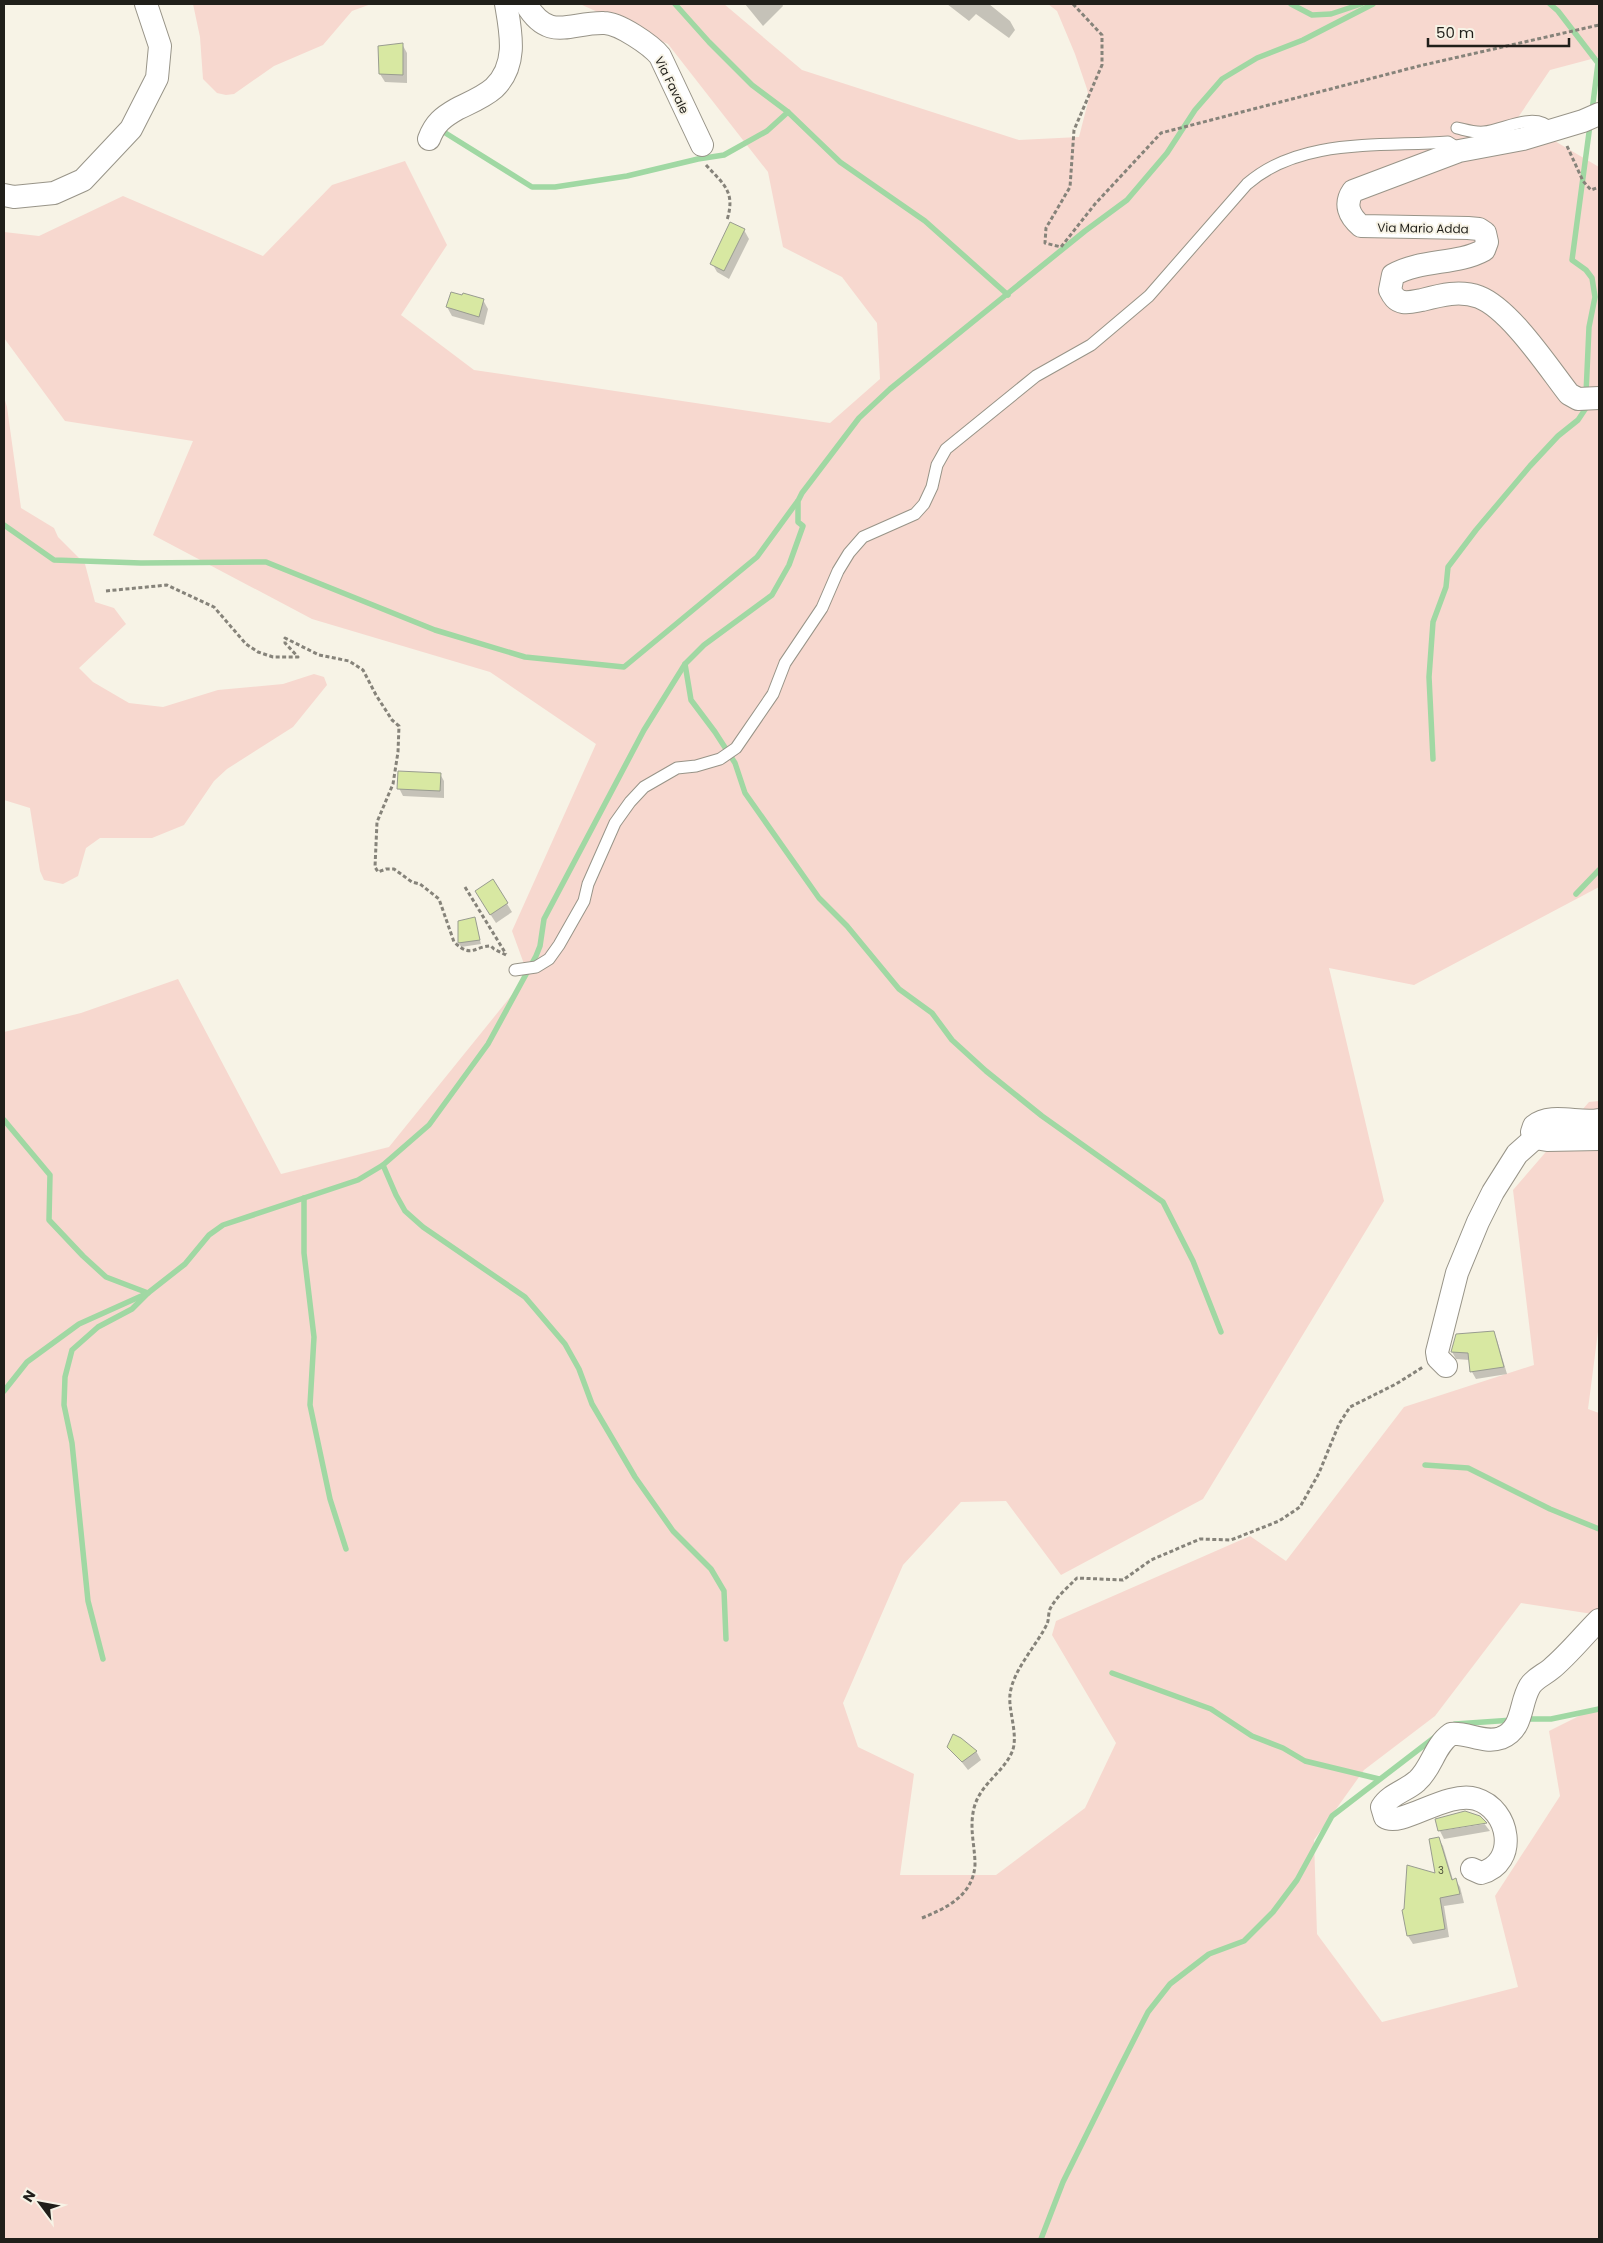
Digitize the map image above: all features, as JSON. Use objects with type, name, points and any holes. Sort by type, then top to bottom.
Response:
[{"type":"street","points":[[4,194],[14,197],[54,193],[83,180],[130,129],[156,78],[160,46],[146,4]]},
{"type":"street","points":[[429,139],[433,127],[444,117],[494,88],[504,74],[511,55],[511,32],[506,4]]},
{"type":"street","name":"Via Favale","points":[[526,4],[541,21],[554,29],[605,23],[614,25],[654,49],[660,56],[702,145]]},
{"type":"street","name":"Via Mario Adda","points":[[1599,114],[1523,139],[1458,151],[1363,186],[1353,191],[1348,198],[1350,214],[1361,226],[1468,228],[1485,233],[1487,242],[1484,250],[1475,255],[1412,266],[1393,275],[1390,290],[1394,298],[1402,302],[1410,302],[1448,294],[1463,294],[1488,301],[1499,309],[1516,327],[1569,394],[1578,399],[1599,398]]},
{"type":"street","points":[[1535,1138],[1532,1132],[1534,1126],[1546,1119],[1588,1122],[1599,1120]]},
{"type":"street","points":[[1535,1138],[1547,1140],[1599,1139]]},
{"type":"street","points":[[1442,1362],[1438,1345],[1452,1290],[1478,1222],[1493,1192],[1517,1154],[1535,1138]]},
{"type":"street","points":[[1472,1869],[1481,1873],[1489,1871],[1502,1860],[1505,1841],[1504,1830],[1498,1814],[1491,1807],[1475,1799],[1458,1798],[1443,1801],[1395,1820],[1385,1817],[1382,1807],[1391,1797],[1418,1780],[1438,1747],[1451,1734],[1458,1733],[1490,1740],[1511,1733],[1519,1719],[1529,1688],[1534,1680],[1550,1670],[1599,1620]]},
{"type":"lane","points":[[1457,128],[1471,132],[1484,132],[1536,121],[1558,129]]},
{"type":"lane","points":[[515,970],[536,967],[549,958],[559,945],[584,901],[588,884],[616,823],[630,802],[644,787],[677,768],[696,766],[720,759],[736,748],[756,722],[773,694],[785,664],[822,608],[838,572],[863,537],[915,514],[924,504],[932,487],[937,465],[946,449],[1036,376],[1091,344],[1149,296],[1247,184],[1261,172],[1293,158],[1339,148],[1448,142],[1456,147],[1458,151]]},
{"type":"path","points":[[1073,4],[1102,35],[1102,65],[1074,130],[1070,187],[1046,228],[1045,243],[1061,246],[1095,204],[1161,133],[1419,66],[1599,25]]},
{"type":"path","points":[[1558,129],[1583,182],[1591,190],[1599,187]]},
{"type":"path","points":[[702,145],[706,166],[722,180],[728,189],[730,209],[727,220]]},
{"type":"path","points":[[106,591],[167,585],[214,607],[246,644],[258,652],[273,657],[298,657],[285,643],[284,638],[319,655],[349,661],[363,670],[392,720],[399,726],[398,752],[393,784],[377,822],[375,867],[378,872],[386,869],[394,870],[412,882],[420,884],[439,899],[454,942],[460,948],[477,951],[491,946],[506,955]]},
{"type":"path","points":[[466,887],[515,970]]},
{"type":"path","points":[[922,1918],[944,1910],[959,1899],[971,1882],[974,1865],[971,1825],[975,1806],[985,1785],[1013,1750],[1014,1724],[1010,1695],[1028,1654],[1047,1624],[1050,1609],[1077,1578],[1123,1580],[1151,1560],[1200,1539],[1231,1540],[1279,1521],[1300,1507],[1319,1473],[1339,1424],[1350,1407],[1442,1362]]},
{"type":"shaded area","points":[[193,4],[371,4],[352,11],[323,45],[274,66],[234,94],[226,95],[217,93],[203,79],[200,37]]},
{"type":"shaded area","points":[[580,4],[724,4],[802,70],[1019,140],[1079,137],[1089,98],[1075,54],[1057,11],[1048,4],[1599,4],[1599,57],[1550,70],[1517,119],[1599,167],[1599,887],[1414,985],[1329,968],[1384,1201],[1203,1499],[1061,1575],[1006,1501],[961,1502],[903,1565],[843,1703],[858,1747],[914,1774],[900,1875],[996,1875],[1085,1808],[1116,1743],[1052,1635],[1056,1621],[1250,1536],[1286,1561],[1404,1407],[1534,1365],[1513,1190],[1589,1102],[1599,1101],[1599,1324],[1588,1409],[1599,1413],[1599,1615],[1521,1603],[1435,1716],[1364,1770],[1314,1840],[1317,1934],[1382,2022],[1518,1987],[1495,1896],[1560,1796],[1549,1731],[1599,1706],[1599,2239],[4,2239],[4,1032],[81,1013],[178,979],[281,1174],[389,1147],[528,975],[512,931],[596,744],[490,672],[312,619],[153,535],[193,441],[65,421],[4,338],[4,232],[39,236],[123,196],[263,256],[332,185],[405,161],[447,245],[401,315],[474,370],[830,423],[880,379],[877,323],[842,277],[783,247],[768,172],[668,44]]},
{"type":"shaded area","points":[[4,397],[21,508],[54,528],[58,537],[85,564],[95,602],[114,608],[126,624],[79,668],[93,682],[129,703],[163,707],[218,690],[283,684],[314,674],[324,677],[327,685],[293,727],[227,769],[214,781],[184,825],[152,838],[100,838],[86,848],[78,876],[63,884],[44,880],[40,871],[30,808],[4,800]]},
{"type":"building","points":[[403,43],[403,75],[379,74],[378,46]]},
{"type":"building","points":[[730,222],[745,229],[724,271],[710,264]]},
{"type":"building","points":[[451,292],[462,295],[463,293],[484,299],[479,317],[446,307]]},
{"type":"building","points":[[398,771],[441,773],[440,791],[397,789]]},
{"type":"building","points":[[493,879],[508,903],[490,915],[475,891]]},
{"type":"building","points":[[475,917],[480,940],[458,943],[458,921]]},
{"type":"building","points":[[1494,1331],[1504,1367],[1470,1372],[1468,1353],[1451,1352],[1456,1334]]},
{"type":"building","points":[[953,1734],[977,1751],[962,1762],[947,1747]]},
{"type":"building","points":[[1465,1811],[1480,1816],[1487,1823],[1438,1831],[1435,1819]]},
{"type":"building","points":[[1439,1837],[1452,1880],[1456,1878],[1460,1894],[1440,1898],[1445,1929],[1407,1936],[1402,1910],[1404,1909],[1407,1865],[1435,1873],[1429,1839]]},
{"type":"waterway","points":[[675,4],[709,42],[752,85],[788,112],[840,162],[925,221],[1008,295]]},
{"type":"waterway","points":[[1291,4],[1312,15],[1331,14],[1361,4]]},
{"type":"waterway","points":[[4,1391],[27,1362],[79,1324],[148,1293],[185,1264],[209,1235],[223,1225],[358,1180],[383,1165],[429,1125],[488,1044],[536,956],[540,946],[544,919],[644,730],[685,664],[704,645],[772,595],[789,565],[803,526],[798,522],[798,501],[802,493],[859,418],[890,389],[1085,231],[1127,200],[1167,153],[1195,110],[1222,79],[1257,58],[1303,40],[1373,4]]},
{"type":"waterway","points":[[1550,4],[1558,11],[1598,63],[1592,111]]},
{"type":"waterway","points":[[439,129],[532,187],[555,187],[627,176],[698,159],[724,155],[767,131],[788,112]]},
{"type":"waterway","points":[[1586,394],[1589,327],[1595,297],[1592,278],[1586,270],[1572,260],[1590,125]]},
{"type":"waterway","points":[[1433,759],[1429,677],[1433,622],[1446,587],[1448,567],[1476,530],[1530,466],[1558,436],[1578,420],[1586,408],[1586,403]]},
{"type":"waterway","points":[[4,525],[54,560],[141,563],[266,562],[435,630],[525,657],[624,667],[757,557],[797,502]]},
{"type":"waterway","points":[[685,664],[691,700],[735,763],[745,793],[819,898],[847,926],[899,989],[932,1013],[952,1040],[986,1071],[1042,1116],[1163,1202],[1193,1261],[1221,1332]]},
{"type":"waterway","points":[[1576,894],[1599,870]]},
{"type":"waterway","points":[[4,1120],[50,1175],[49,1220],[106,1277],[148,1293],[132,1309],[98,1327],[72,1350],[65,1377],[64,1405],[72,1443],[88,1601],[103,1659]]},
{"type":"waterway","points":[[383,1165],[405,1211],[423,1227],[525,1297],[565,1344],[579,1369],[592,1404],[635,1477],[673,1531],[711,1569],[724,1591],[726,1639]]},
{"type":"waterway","points":[[304,1198],[304,1253],[314,1337],[310,1405],[330,1499],[346,1549]]},
{"type":"waterway","points":[[1425,1465],[1468,1468],[1550,1509],[1599,1529]]},
{"type":"waterway","points":[[1112,1673],[1211,1709],[1252,1736],[1283,1748],[1305,1761],[1379,1779]]},
{"type":"waterway","points":[[1525,1719],[1551,1719],[1599,1709]]},
{"type":"waterway","points":[[1455,1724],[1513,1720]]},
{"type":"waterway","points":[[1041,2239],[1063,2182],[1148,2012],[1170,1984],[1209,1954],[1244,1941],[1273,1912],[1297,1880],[1332,1816],[1435,1737]]}]
